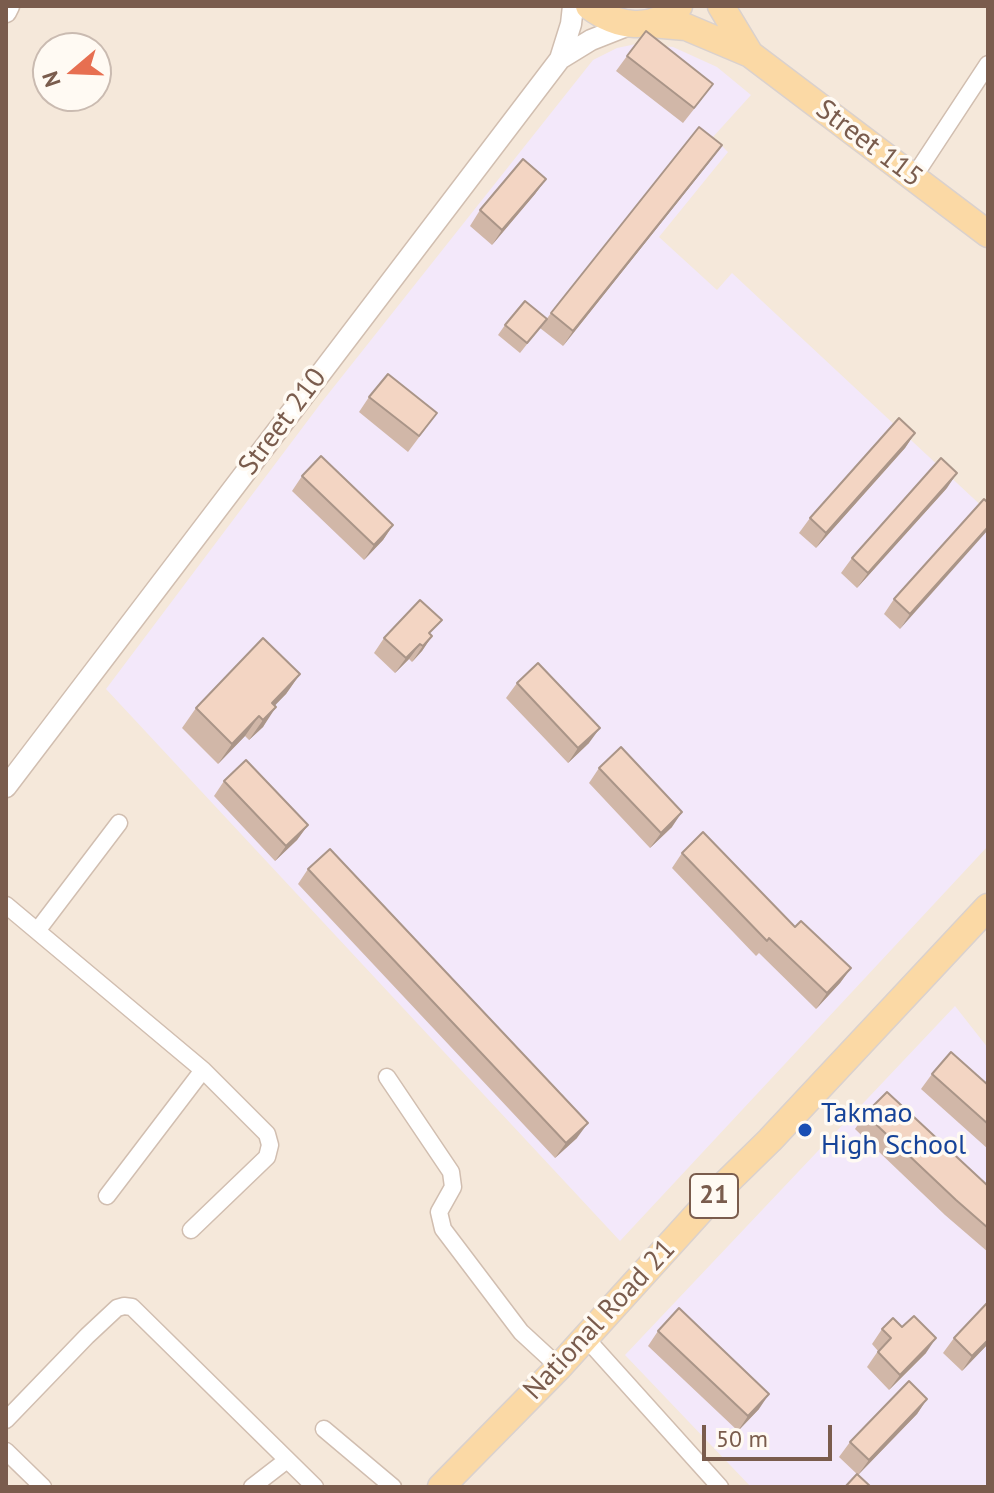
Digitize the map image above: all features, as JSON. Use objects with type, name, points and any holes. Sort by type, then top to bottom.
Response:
[{"type":"main road","name":"Street 115","points":[[589,6],[607,19],[686,27],[750,54],[988,234]]},
{"type":"main road","points":[[640,24],[672,14],[679,6]]},
{"type":"main road","name":"Street 115","points":[[721,6],[750,54]]},
{"type":"main road","name":"National Road 21","points":[[441,1487],[559,1367],[584,1336],[988,907]]},
{"type":"street","points":[[6,12],[9,6]]},
{"type":"street","name":"Street 210","points":[[6,787],[560,59],[573,6]]},
{"type":"street","name":"Street 210","points":[[560,59],[591,40],[640,24]]},
{"type":"street","points":[[913,178],[988,64]]},
{"type":"street","points":[[37,931],[119,823]]},
{"type":"street","points":[[6,905],[203,1070],[267,1134],[270,1145],[267,1157],[191,1230]]},
{"type":"street","points":[[107,1196],[203,1070]]},
{"type":"street","points":[[387,1077],[451,1172],[453,1187],[439,1212],[443,1229],[521,1332],[559,1367]]},
{"type":"street","points":[[6,1420],[117,1308],[132,1307],[315,1487]]},
{"type":"street","points":[[584,1336],[720,1487]]},
{"type":"street","points":[[324,1429],[393,1487]]},
{"type":"street","points":[[6,1451],[43,1487]]},
{"type":"street","points":[[252,1487],[287,1460]]},
{"type":"shaded area","points":[[6,6],[988,6],[988,1487],[6,1487]]},
{"type":"shaded area","points":[[636,44],[673,47],[717,67],[751,95],[713,137],[728,152],[659,237],[717,290],[732,273],[988,512],[988,846],[620,1241],[106,689],[321,403],[593,60],[617,48]]},
{"type":"shaded area","points":[[955,1006],[988,1048],[988,1487],[751,1487],[625,1355]]},
{"type":"building","points":[[646,31],[713,84],[694,108],[627,56]]},
{"type":"building","points":[[699,127],[722,145],[573,331],[551,313]]},
{"type":"building","points":[[523,159],[546,179],[502,230],[480,210]]},
{"type":"building","points":[[525,301],[547,319],[527,343],[505,325]]},
{"type":"building","points":[[388,374],[437,413],[419,436],[369,397]]},
{"type":"building","points":[[899,418],[915,433],[826,533],[810,518]]},
{"type":"building","points":[[321,456],[393,525],[374,545],[302,476]]},
{"type":"building","points":[[941,458],[957,473],[868,573],[852,558]]},
{"type":"building","points":[[984,499],[988,503],[988,527],[910,614],[894,599]]},
{"type":"building","points":[[420,600],[442,620],[429,633],[432,636],[423,646],[420,644],[406,658],[384,638]]},
{"type":"building","points":[[263,638],[300,674],[272,703],[276,707],[263,720],[259,716],[232,744],[196,708]]},
{"type":"building","points":[[538,663],[600,728],[578,748],[517,683]]},
{"type":"building","points":[[621,747],[682,812],[661,833],[599,768]]},
{"type":"building","points":[[246,760],[308,825],[286,846],[224,781]]},
{"type":"building","points":[[703,832],[795,927],[801,921],[851,968],[827,993],[769,938],[767,941],[682,853]]},
{"type":"building","points":[[330,849],[588,1123],[566,1143],[308,869]]},
{"type":"building","points":[[951,1052],[988,1085],[988,1124],[932,1074]]},
{"type":"building","points":[[887,1092],[988,1186],[988,1228],[865,1114]]},
{"type":"building","points":[[988,1302],[988,1340],[972,1356],[954,1338]]},
{"type":"building","points":[[679,1308],[769,1394],[748,1416],[658,1331]]},
{"type":"building","points":[[914,1316],[936,1338],[900,1375],[878,1352],[891,1338],[882,1329],[893,1318],[902,1327]]},
{"type":"building","points":[[909,1381],[927,1399],[869,1460],[850,1442]]},
{"type":"building","points":[[857,1474],[871,1487],[845,1487]]},
{"type":"place","name":"Takmao High School","points":[[805,1130]]}]
